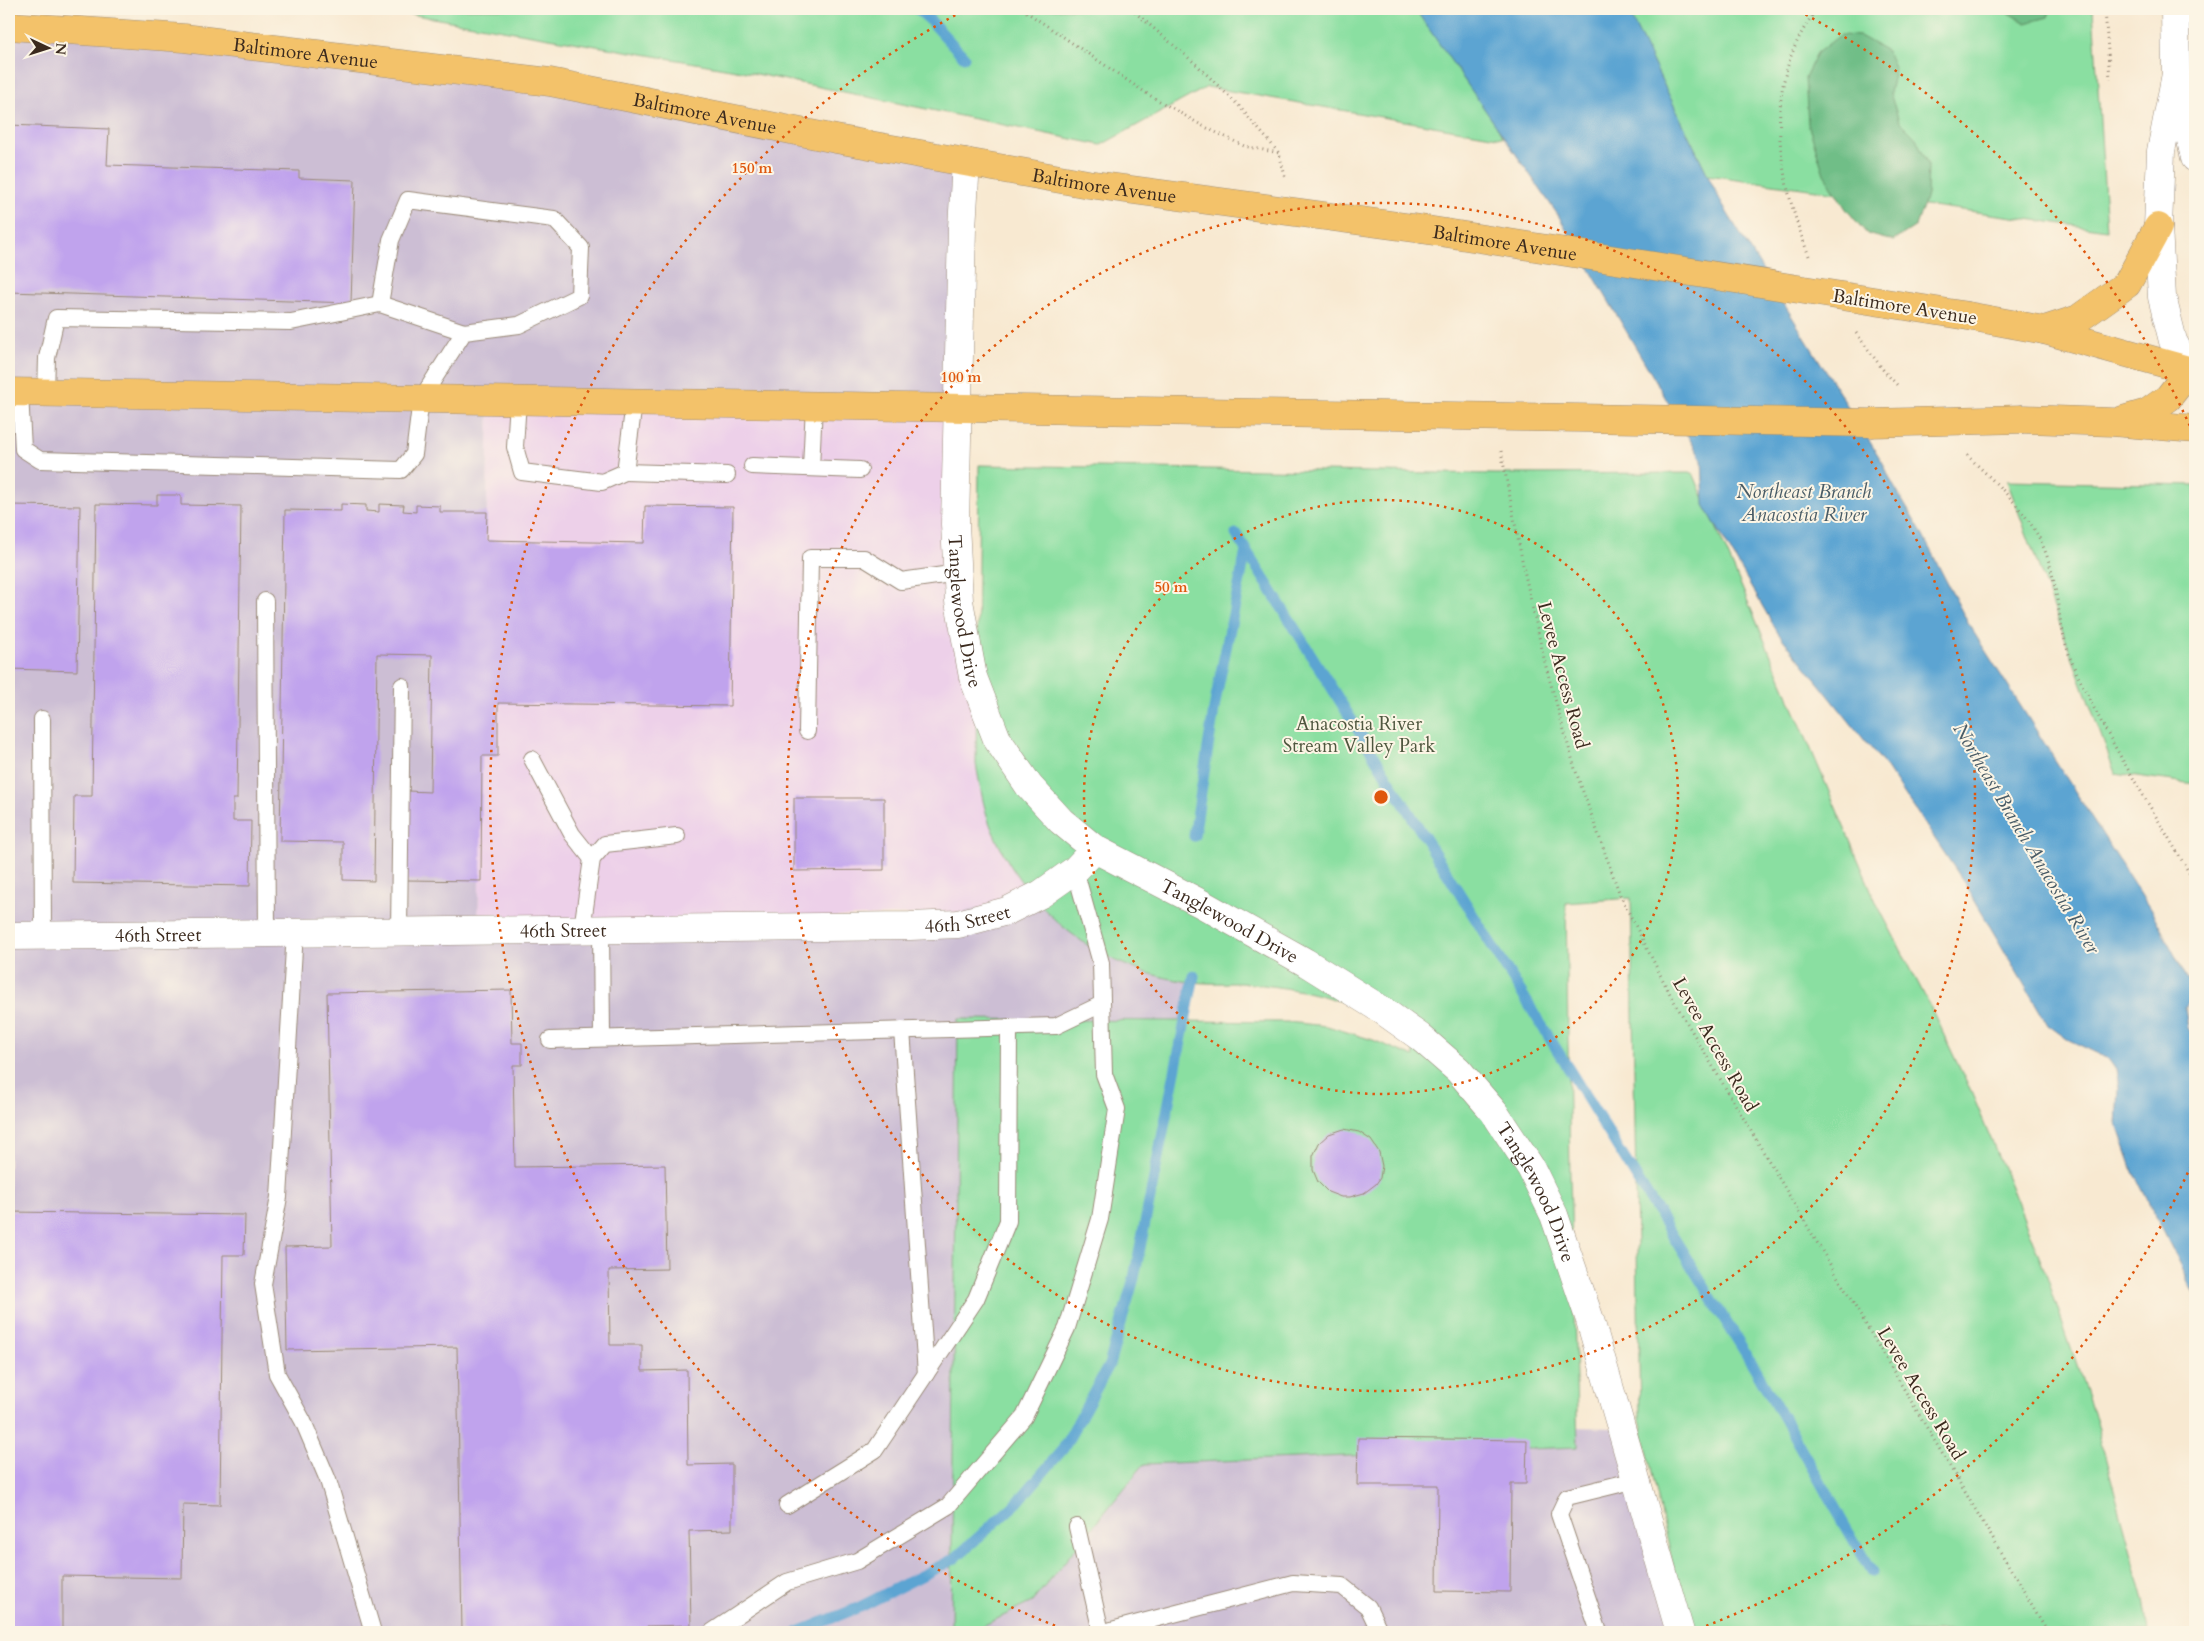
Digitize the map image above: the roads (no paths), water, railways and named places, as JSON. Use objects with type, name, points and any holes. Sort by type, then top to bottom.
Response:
[{"type":"main road","name":"Baltimore Avenue","points":[[9,26],[184,38],[550,82],[836,139],[1088,184],[1294,210],[1421,229],[1968,316],[2044,330],[2194,370]]},
{"type":"main road","points":[[2044,330],[2078,319],[2127,284],[2158,228]]},
{"type":"main road","points":[[2112,422],[2147,414],[2168,398],[2194,370]]},
{"type":"main road","points":[[25,393],[1487,416],[1871,424],[2024,419],[2112,422],[2195,429]]},
{"type":"street","points":[[2175,9],[2176,74],[2195,158]]},
{"type":"street","points":[[2176,74],[2161,151],[2158,228],[2162,297],[2173,341],[2194,370]]},
{"type":"street","name":"Tanglewood Drive","points":[[966,162],[962,228],[955,524],[959,601],[973,678],[996,739],[1029,786],[1062,821],[1095,850],[1202,904],[1305,962],[1382,1010],[1420,1037],[1458,1070],[1494,1112],[1531,1168],[1554,1215],[1590,1320],[1680,1632]]},
{"type":"street","name":"46th Street","points":[[9,936],[958,924],[1007,911],[1041,894],[1075,870],[1095,850]]},
{"type":"lane","points":[[380,304],[391,240],[408,200],[554,220],[581,248],[579,296],[519,325],[464,332],[380,304],[290,322],[56,318],[47,358],[25,393],[23,449],[40,460],[401,470],[414,454],[421,399],[464,332]]},
{"type":"lane","points":[[518,401],[515,447],[522,472],[602,482],[625,472],[727,475]]},
{"type":"lane","points":[[625,472],[634,402]]},
{"type":"lane","points":[[811,468],[814,405]]},
{"type":"lane","points":[[752,466],[860,470]]},
{"type":"lane","points":[[807,731],[810,558],[864,558],[901,581],[958,573]]},
{"type":"lane","points":[[265,601],[267,933]]},
{"type":"lane","points":[[399,931],[402,686]]},
{"type":"lane","points":[[42,719],[43,936]]},
{"type":"lane","points":[[532,758],[572,834],[592,859],[591,929],[602,1038]]},
{"type":"lane","points":[[592,859],[606,844],[677,836]]},
{"type":"lane","points":[[712,1632],[787,1582],[857,1561],[948,1506],[1024,1417],[1067,1328],[1100,1219],[1117,1109],[1104,1074],[1101,963],[1075,870]]},
{"type":"lane","points":[[295,932],[279,1197],[263,1284],[277,1374],[303,1421],[328,1480],[372,1632]]},
{"type":"lane","points":[[550,1040],[1056,1026],[1102,1004]]},
{"type":"lane","points":[[787,1505],[875,1450],[976,1299],[1008,1221],[1009,1027]]},
{"type":"lane","points":[[902,1030],[926,1374]]},
{"type":"lane","points":[[1598,1632],[1559,1514],[1567,1497],[1636,1480]]},
{"type":"lane","points":[[1077,1527],[1102,1632],[1293,1583],[1342,1586],[1368,1607],[1380,1632]]},
{"type":"water","name":"Northeast Branch Anacostia River","points":[[1415,9],[1627,9],[1723,206],[1883,463],[1969,625],[2152,912],[2189,982],[2194,995],[2185,1008],[2188,1028],[2195,1038],[2195,1294],[2133,1171],[2117,1125],[2119,1088],[2116,1069],[2109,1059],[2067,1039],[2048,1025],[1962,879],[1887,768],[1778,633],[1704,505],[1702,460],[1558,215]]},
{"type":"waterway","points":[[917,9],[929,19],[964,57]]},
{"type":"waterway","points":[[1236,534],[1753,1365],[1872,1572]]},
{"type":"waterway","points":[[1194,836],[1216,697],[1246,551]]},
{"type":"waterway","points":[[798,1632],[860,1607],[954,1559],[1017,1503],[1063,1449],[1109,1365],[1134,1278],[1194,976]]},
{"type":"park label","name":"Anacostia River Stream Valley Park","points":[[1359,734]]}]
